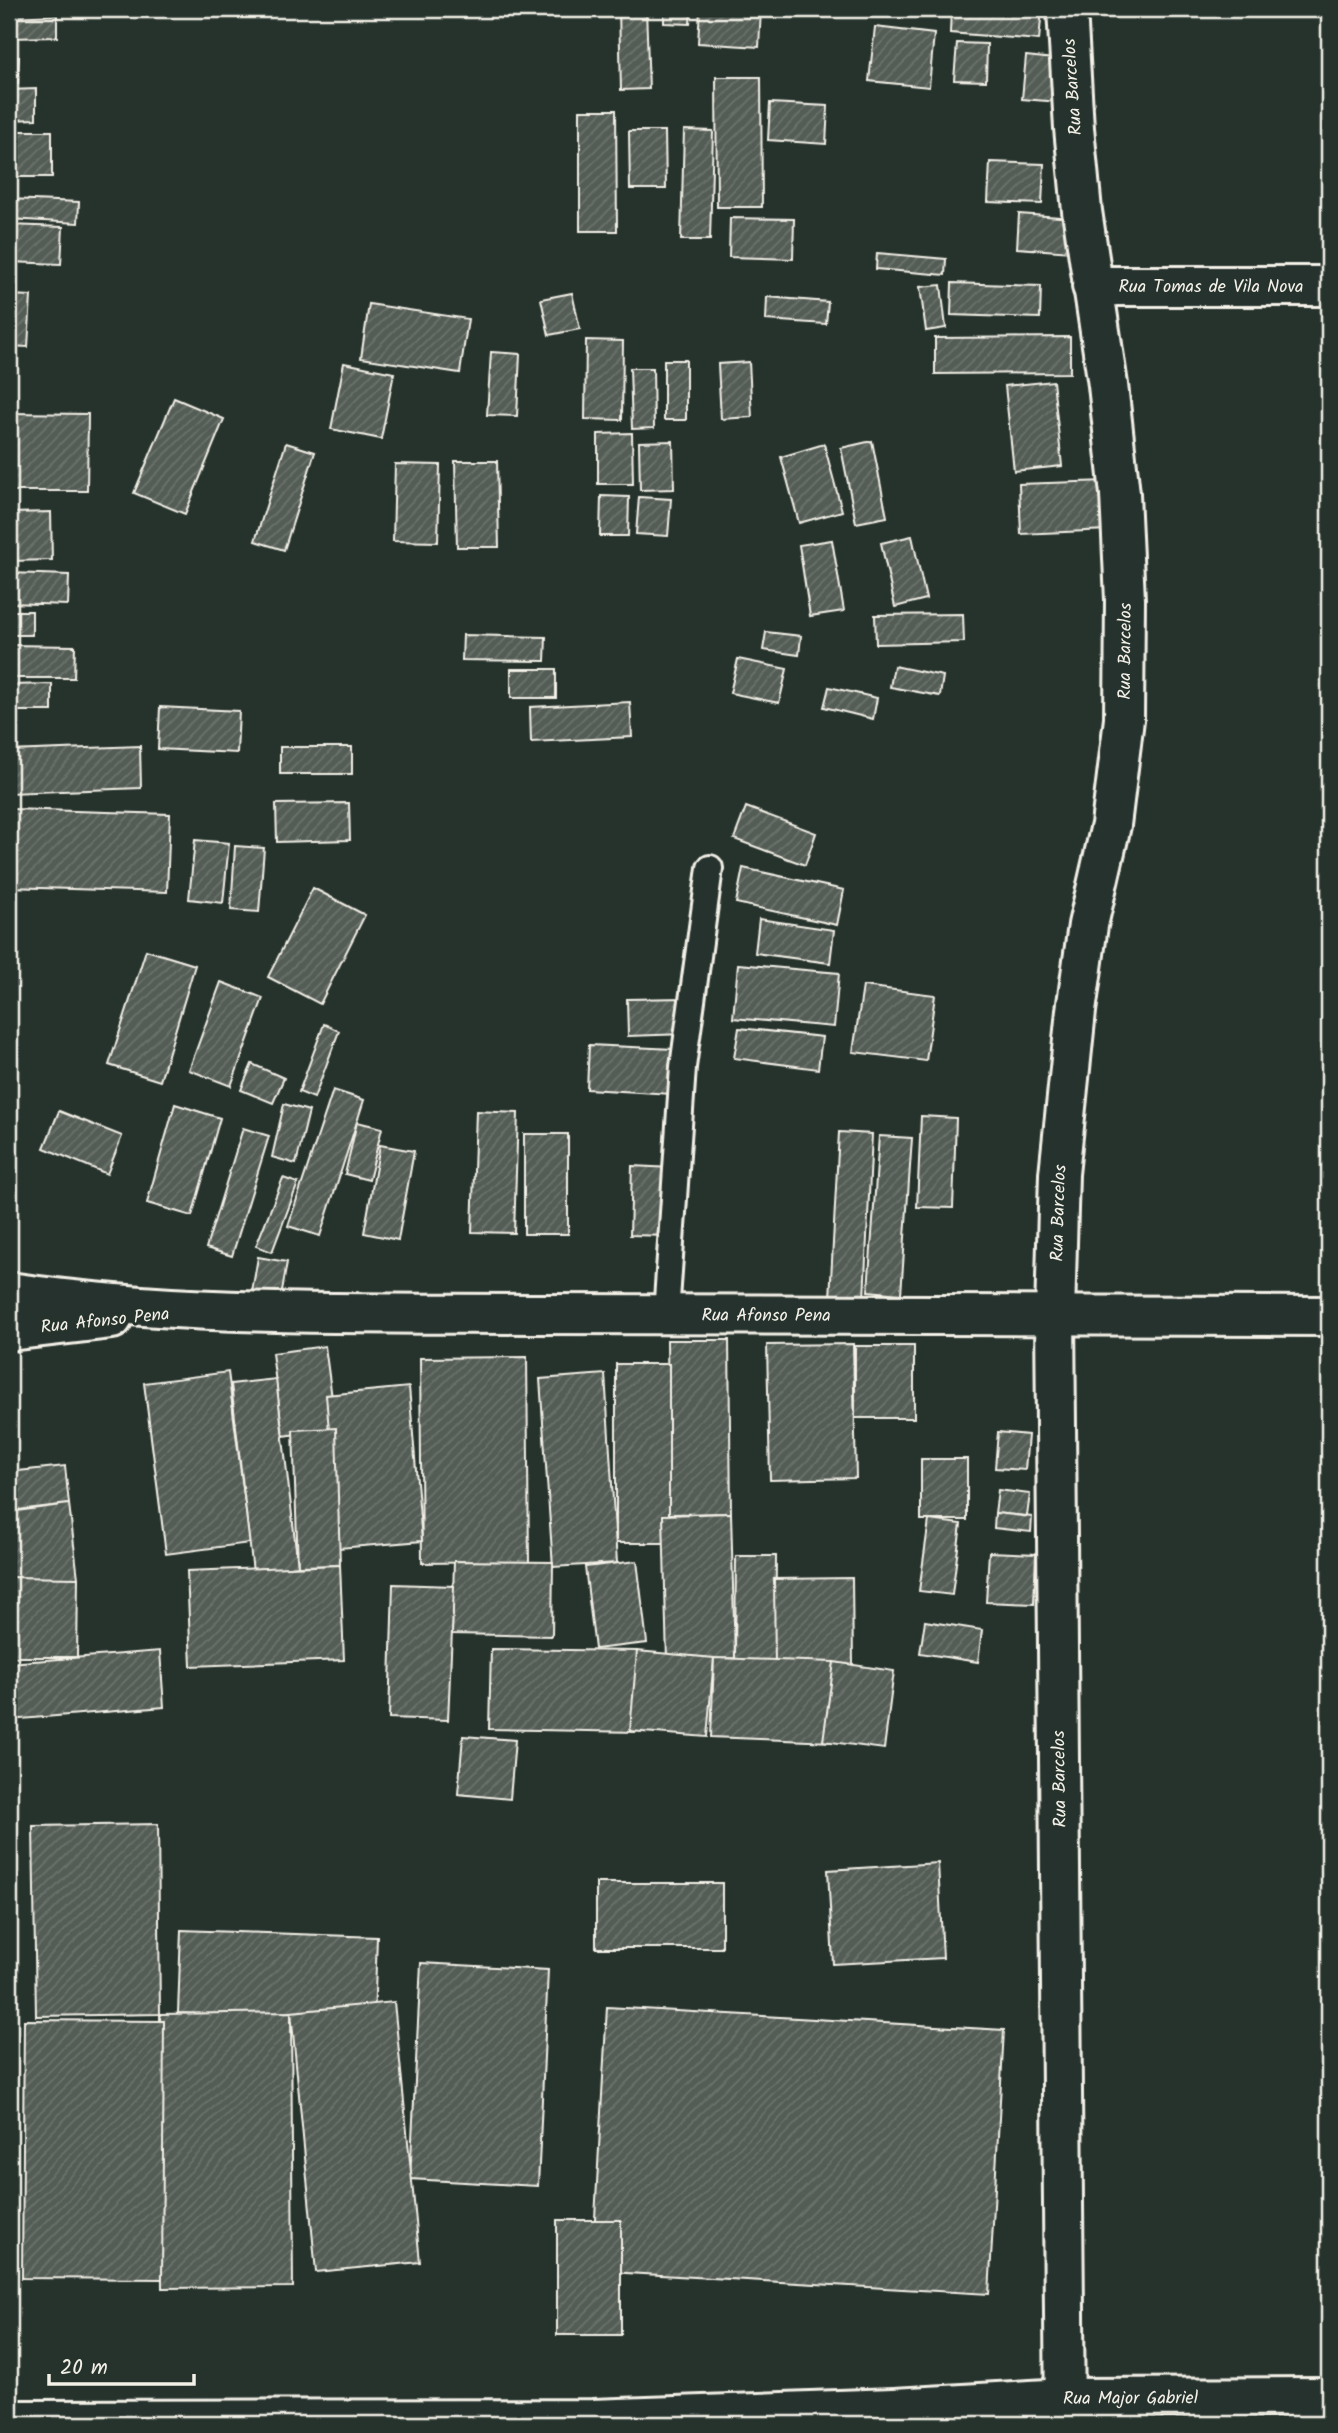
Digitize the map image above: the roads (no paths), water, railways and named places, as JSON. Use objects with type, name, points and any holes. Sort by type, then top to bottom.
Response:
[{"type":"street","name":"Rua Barcelos","points":[[1065,2411],[1055,1314],[1059,1174],[1088,925],[1111,825],[1124,719],[1125,600],[1120,494],[1108,386],[1091,286],[1075,142],[1067,9]]},
{"type":"street","name":"Rua Tomas de Vila Nova","points":[[1091,286],[1329,286]]},
{"type":"street","name":"Rua Afonso Pena","points":[[9,1292],[201,1310],[666,1315],[1329,1316]]},
{"type":"street","name":"Rua Afonso Pena","points":[[9,1331],[201,1310]]},
{"type":"street","name":"Rua Major Gabriel","points":[[9,2420],[895,2416],[1329,2398]]},
{"type":"lane","points":[[666,1315],[683,1067],[710,868]]}]
